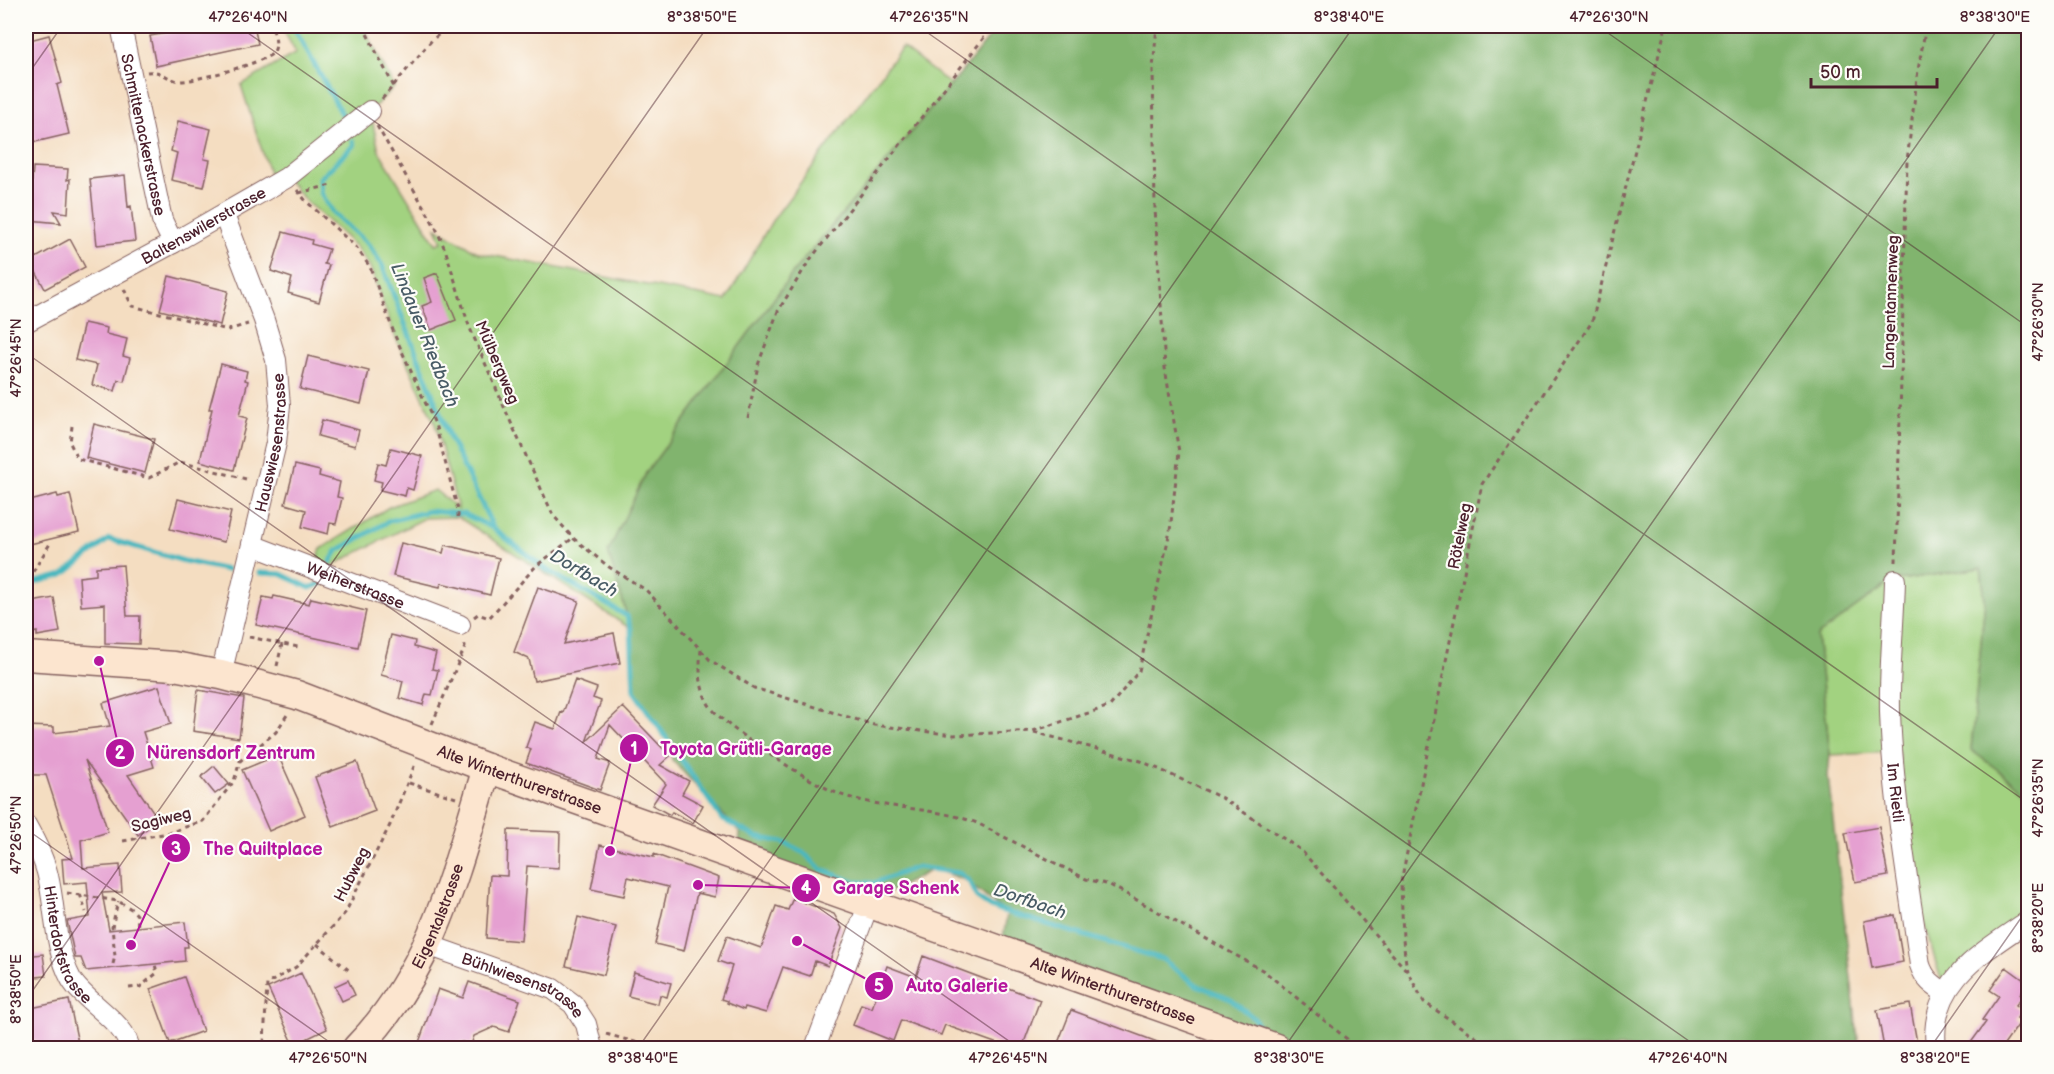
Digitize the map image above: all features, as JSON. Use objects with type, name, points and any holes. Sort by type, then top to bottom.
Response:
[{"type":"main road","name":"Alte Winterthurerstrasse","points":[[26,656],[174,666],[221,675],[297,695],[488,768],[1276,1048]]},
{"type":"main road","name":"Eigentalstrasse","points":[[357,1048],[390,1011],[409,983],[428,945],[447,896],[488,768]]},
{"type":"street","name":"Schmittenackerstrasse","points":[[121,26],[162,220],[173,243]]},
{"type":"street","name":"Baltenswilerstrasse","points":[[26,322],[173,243],[286,178],[370,111]]},
{"type":"street","name":"Hauswiesenstrasse","points":[[221,675],[229,633],[276,443],[280,405],[276,360],[264,320],[224,214]]},
{"type":"street","name":"Weiherstrasse","points":[[252,545],[460,625]]},
{"type":"street","name":"Im Rietli","points":[[1895,580],[1890,712],[1895,786],[1920,965],[1929,982],[1945,993]]},
{"type":"street","name":"Hinterdorfstrasse","points":[[26,825],[42,856],[51,892],[62,959],[73,982],[124,1034],[129,1048]]},
{"type":"street","points":[[815,1048],[869,903]]},
{"type":"street","points":[[1936,1048],[1934,1034],[1937,1014],[1952,981],[1964,968],[2028,921]]},
{"type":"street","name":"Bühlwiesenstrasse","points":[[428,945],[553,989],[573,1004],[586,1024],[591,1042]]},
{"type":"path","points":[[130,74],[156,70],[179,81],[212,75],[264,59],[272,53],[276,43],[272,26]]},
{"type":"path","points":[[363,26],[394,87],[432,40],[449,26]]},
{"type":"path","points":[[748,418],[758,365],[778,311],[809,261],[993,26]]},
{"type":"path","points":[[1033,731],[1110,706],[1139,671],[1170,531],[1179,452],[1165,368],[1156,220],[1153,68],[1157,26]]},
{"type":"path","name":"Rötelweg","points":[[1491,1048],[1424,1002],[1407,971],[1403,940],[1401,882],[1482,484],[1592,322],[1666,26]]},
{"type":"path","name":"Langentannenweg","points":[[1895,580],[1907,161],[1926,26]]},
{"type":"path","name":"Mülbergweg","points":[[370,111],[389,150],[436,228],[446,252],[469,326],[512,425],[554,515],[573,538],[609,567],[646,590],[710,660],[754,688],[873,725],[954,735],[1033,731]]},
{"type":"path","points":[[286,178],[356,247],[370,267],[395,336],[435,424],[458,517]]},
{"type":"path","points":[[299,193],[330,185]]},
{"type":"path","points":[[116,274],[132,306],[228,330],[264,320]]},
{"type":"path","points":[[72,426],[70,443],[78,459],[150,478],[180,462],[266,484]]},
{"type":"path","points":[[431,727],[465,647],[460,625],[478,614],[489,618],[536,567],[573,538]]},
{"type":"path","points":[[26,576],[32,575],[51,542]]},
{"type":"path","points":[[229,633],[298,647]]},
{"type":"path","points":[[274,676],[282,644]]},
{"type":"path","points":[[701,650],[699,673],[708,704],[729,726],[821,785],[840,794],[871,802],[958,816],[977,823],[1086,879],[1110,885],[1264,971],[1347,1038],[1347,1048]]},
{"type":"path","name":"Sagiweg","points":[[123,841],[168,833],[203,821],[234,781],[240,761],[276,732],[291,709]]},
{"type":"path","points":[[1033,731],[1141,761],[1222,798],[1301,849],[1407,971]]},
{"type":"path","name":"Hubweg","points":[[264,1043],[267,984],[296,968],[345,913],[409,783],[417,760]]},
{"type":"path","points":[[409,783],[459,799]]},
{"type":"path","points":[[51,892],[80,894],[118,901],[137,915],[138,927]]},
{"type":"path","points":[[80,894],[86,912]]},
{"type":"path","points":[[113,964],[116,956],[112,927],[118,901]]},
{"type":"path","points":[[317,944],[351,972]]},
{"type":"path","points":[[129,988],[140,987],[157,973],[155,964]]},
{"type":"path","points":[[591,1042],[602,1032],[656,1048]]},
{"type":"path","points":[[244,1048],[264,1043],[272,1048]]},
{"type":"green space","points":[[281,26],[363,26],[394,87],[370,111],[379,151],[436,244],[442,242],[436,228],[479,253],[726,300],[772,221],[902,47],[951,85],[798,266],[646,473],[631,629],[458,517],[425,518],[335,564],[333,568],[316,562],[321,549],[389,507],[435,490],[458,509],[435,424],[395,336],[370,267],[356,247],[306,201],[286,178],[273,185],[241,85],[296,53]]},
{"type":"green space","points":[[998,26],[2028,26],[2028,792],[1971,750],[1985,600],[1981,568],[1892,581],[1817,636],[1830,755],[1828,776],[1859,1048],[1240,1048],[1001,951],[1007,914],[965,880],[933,869],[869,903],[738,856],[740,833],[672,760],[670,744],[634,691],[631,629],[608,552],[646,473],[798,266]]},
{"type":"green space","points":[[1981,568],[1985,600],[1971,750],[2028,792],[2028,921],[1945,993],[1920,910],[1898,752],[1830,755],[1817,636],[1892,581]]},
{"type":"building","points":[[206,26],[254,26],[258,44],[156,66],[150,36]]},
{"type":"building","points":[[49,35],[62,83],[57,85],[69,134],[35,142],[26,102],[26,92],[29,91],[26,76],[26,41]]},
{"type":"building","points":[[178,121],[211,129],[204,159],[210,160],[204,187],[171,180],[177,153],[171,151]]},
{"type":"building","points":[[33,167],[68,169],[67,180],[70,179],[68,213],[54,211],[61,223],[29,220]]},
{"type":"building","points":[[125,175],[128,207],[131,206],[135,241],[97,245],[90,179]]},
{"type":"building","points":[[283,232],[312,240],[311,244],[329,249],[324,264],[329,265],[319,302],[288,293],[292,278],[271,271]]},
{"type":"building","points":[[70,239],[85,267],[45,289],[30,261]]},
{"type":"building","points":[[437,273],[456,320],[431,330],[422,306],[432,302],[424,278]]},
{"type":"building","points":[[169,276],[228,291],[220,325],[160,310]]},
{"type":"building","points":[[84,323],[107,328],[106,334],[127,339],[123,356],[130,358],[124,381],[118,380],[115,391],[92,385],[97,365],[75,360]]},
{"type":"building","points":[[308,356],[369,371],[361,404],[300,389]]},
{"type":"building","points":[[221,364],[247,371],[245,380],[248,381],[239,416],[247,418],[234,470],[200,461],[212,409],[209,409]]},
{"type":"building","points":[[322,420],[359,430],[355,446],[318,436]]},
{"type":"building","points":[[94,424],[154,439],[145,473],[86,458]]},
{"type":"building","points":[[391,448],[422,456],[413,490],[407,488],[405,496],[380,490],[382,482],[374,480],[378,463],[386,465]]},
{"type":"building","points":[[295,465],[320,471],[319,476],[340,482],[337,497],[342,498],[336,524],[330,523],[328,534],[302,527],[306,510],[285,504]]},
{"type":"building","points":[[57,494],[58,497],[70,494],[79,532],[26,545],[26,502]]},
{"type":"building","points":[[178,499],[231,512],[224,542],[170,529]]},
{"type":"building","points":[[401,543],[443,553],[445,545],[499,558],[490,595],[441,583],[440,587],[393,576]]},
{"type":"building","points":[[123,565],[127,616],[140,616],[139,644],[105,643],[105,604],[81,606],[79,577],[96,575],[96,567]]},
{"type":"building","points":[[538,587],[579,601],[564,644],[614,633],[620,663],[534,681],[529,659],[514,652]]},
{"type":"building","points":[[274,596],[309,604],[311,598],[366,611],[358,647],[256,625],[263,597],[273,599]]},
{"type":"building","points":[[54,598],[60,632],[37,636],[37,632],[26,634],[26,603]]},
{"type":"building","points":[[391,635],[415,641],[414,647],[436,653],[432,669],[438,670],[432,695],[426,694],[423,705],[399,698],[403,681],[381,675]]},
{"type":"building","points":[[575,680],[597,688],[593,698],[601,701],[586,742],[623,707],[670,756],[660,765],[689,781],[682,794],[703,805],[693,823],[672,812],[670,815],[652,805],[666,784],[610,725],[598,759],[610,763],[600,790],[526,763],[531,749],[526,747],[535,722],[555,729]]},
{"type":"building","points":[[159,686],[171,724],[143,732],[154,767],[128,775],[159,820],[138,835],[85,760],[108,832],[81,840],[83,868],[120,865],[122,892],[102,893],[109,930],[185,922],[188,947],[184,947],[185,961],[86,971],[81,958],[75,958],[67,921],[90,917],[87,882],[64,884],[62,859],[73,858],[46,775],[26,775],[26,726],[54,727],[54,733],[110,726],[103,703]]},
{"type":"building","points":[[198,690],[244,698],[239,738],[193,731]]},
{"type":"building","points":[[278,755],[305,815],[269,831],[242,770]]},
{"type":"building","points":[[357,762],[375,811],[333,827],[315,777]]},
{"type":"building","points":[[214,766],[229,784],[215,794],[201,777]]},
{"type":"building","points":[[1879,827],[1888,876],[1855,882],[1845,833]]},
{"type":"building","points":[[508,830],[560,832],[559,868],[527,866],[521,941],[486,938],[490,875],[507,876]]},
{"type":"building","points":[[600,845],[654,857],[654,854],[719,878],[715,897],[697,893],[684,951],[655,944],[668,887],[628,877],[624,896],[591,889]]},
{"type":"building","points":[[793,898],[834,914],[842,928],[828,966],[815,961],[810,976],[783,967],[766,1013],[745,1007],[744,1010],[721,999],[732,966],[718,961],[727,936],[761,948],[776,906],[788,910]]},
{"type":"building","points":[[1895,915],[1903,962],[1872,968],[1864,921]]},
{"type":"building","points":[[578,917],[616,927],[604,975],[566,966]]},
{"type":"building","points":[[43,954],[46,976],[26,978],[26,956]]},
{"type":"building","points":[[923,956],[1040,1000],[1022,1048],[1009,1048],[945,1025],[941,1035],[901,1020],[893,1041],[853,1025],[861,1004],[872,1008],[887,966],[916,977]]},
{"type":"building","points":[[2006,967],[2028,983],[2016,1005],[2022,1010],[2017,1018],[2021,1021],[2002,1048],[1967,1048],[1986,1022],[1982,1020],[1999,996],[1990,990]]},
{"type":"building","points":[[634,972],[671,983],[667,997],[660,995],[658,1004],[628,996]]},
{"type":"building","points":[[301,973],[327,1029],[294,1045],[268,988]]},
{"type":"building","points":[[184,977],[203,1031],[170,1043],[150,989]]},
{"type":"building","points":[[348,980],[355,995],[342,1001],[335,986]]},
{"type":"building","points":[[469,982],[520,1000],[509,1032],[494,1027],[474,1036],[471,1045],[462,1042],[447,1048],[417,1048],[438,989],[463,998]]},
{"type":"building","points":[[69,1000],[79,1048],[38,1048],[36,1040],[26,1042],[26,1009]]},
{"type":"building","points":[[1910,1004],[1918,1048],[1884,1048],[1877,1010]]},
{"type":"building","points":[[1071,1010],[1171,1047],[1171,1048],[1056,1048]]},
{"type":"waterway","name":"Lindauer Riedbach","points":[[293,26],[342,114]]},
{"type":"waterway","name":"Lindauer Riedbach","points":[[353,141],[354,145],[320,178],[321,193],[334,214],[369,245],[382,265],[450,439],[493,527]]},
{"type":"waterway","name":"Dorfbach","points":[[330,562],[337,551],[389,521],[429,511],[464,514],[493,528],[544,568],[627,616],[631,629],[634,691],[722,819],[756,837],[783,842],[803,852],[821,869],[855,882],[874,883],[917,867],[959,873],[969,881],[977,898],[990,907],[1162,959],[1197,985],[1230,999],[1255,1019],[1258,1028]]},
{"type":"waterway","name":"Dorfbach","points":[[26,585],[63,575],[109,539],[184,561],[227,570]]},
{"type":"waterway","name":"Dorfbach","points":[[259,573],[281,574],[310,588],[322,583]]},
{"type":"place","name":"Nürensdorf Zentrum","points":[[99,661]]},
{"type":"place","name":"Toyota Grütli-Garage","points":[[610,851]]},
{"type":"place","name":"Garage Schenk","points":[[698,885]]},
{"type":"place","name":"Auto Galerie","points":[[797,941]]},
{"type":"place","name":"The Quiltplace","points":[[131,945]]}]
